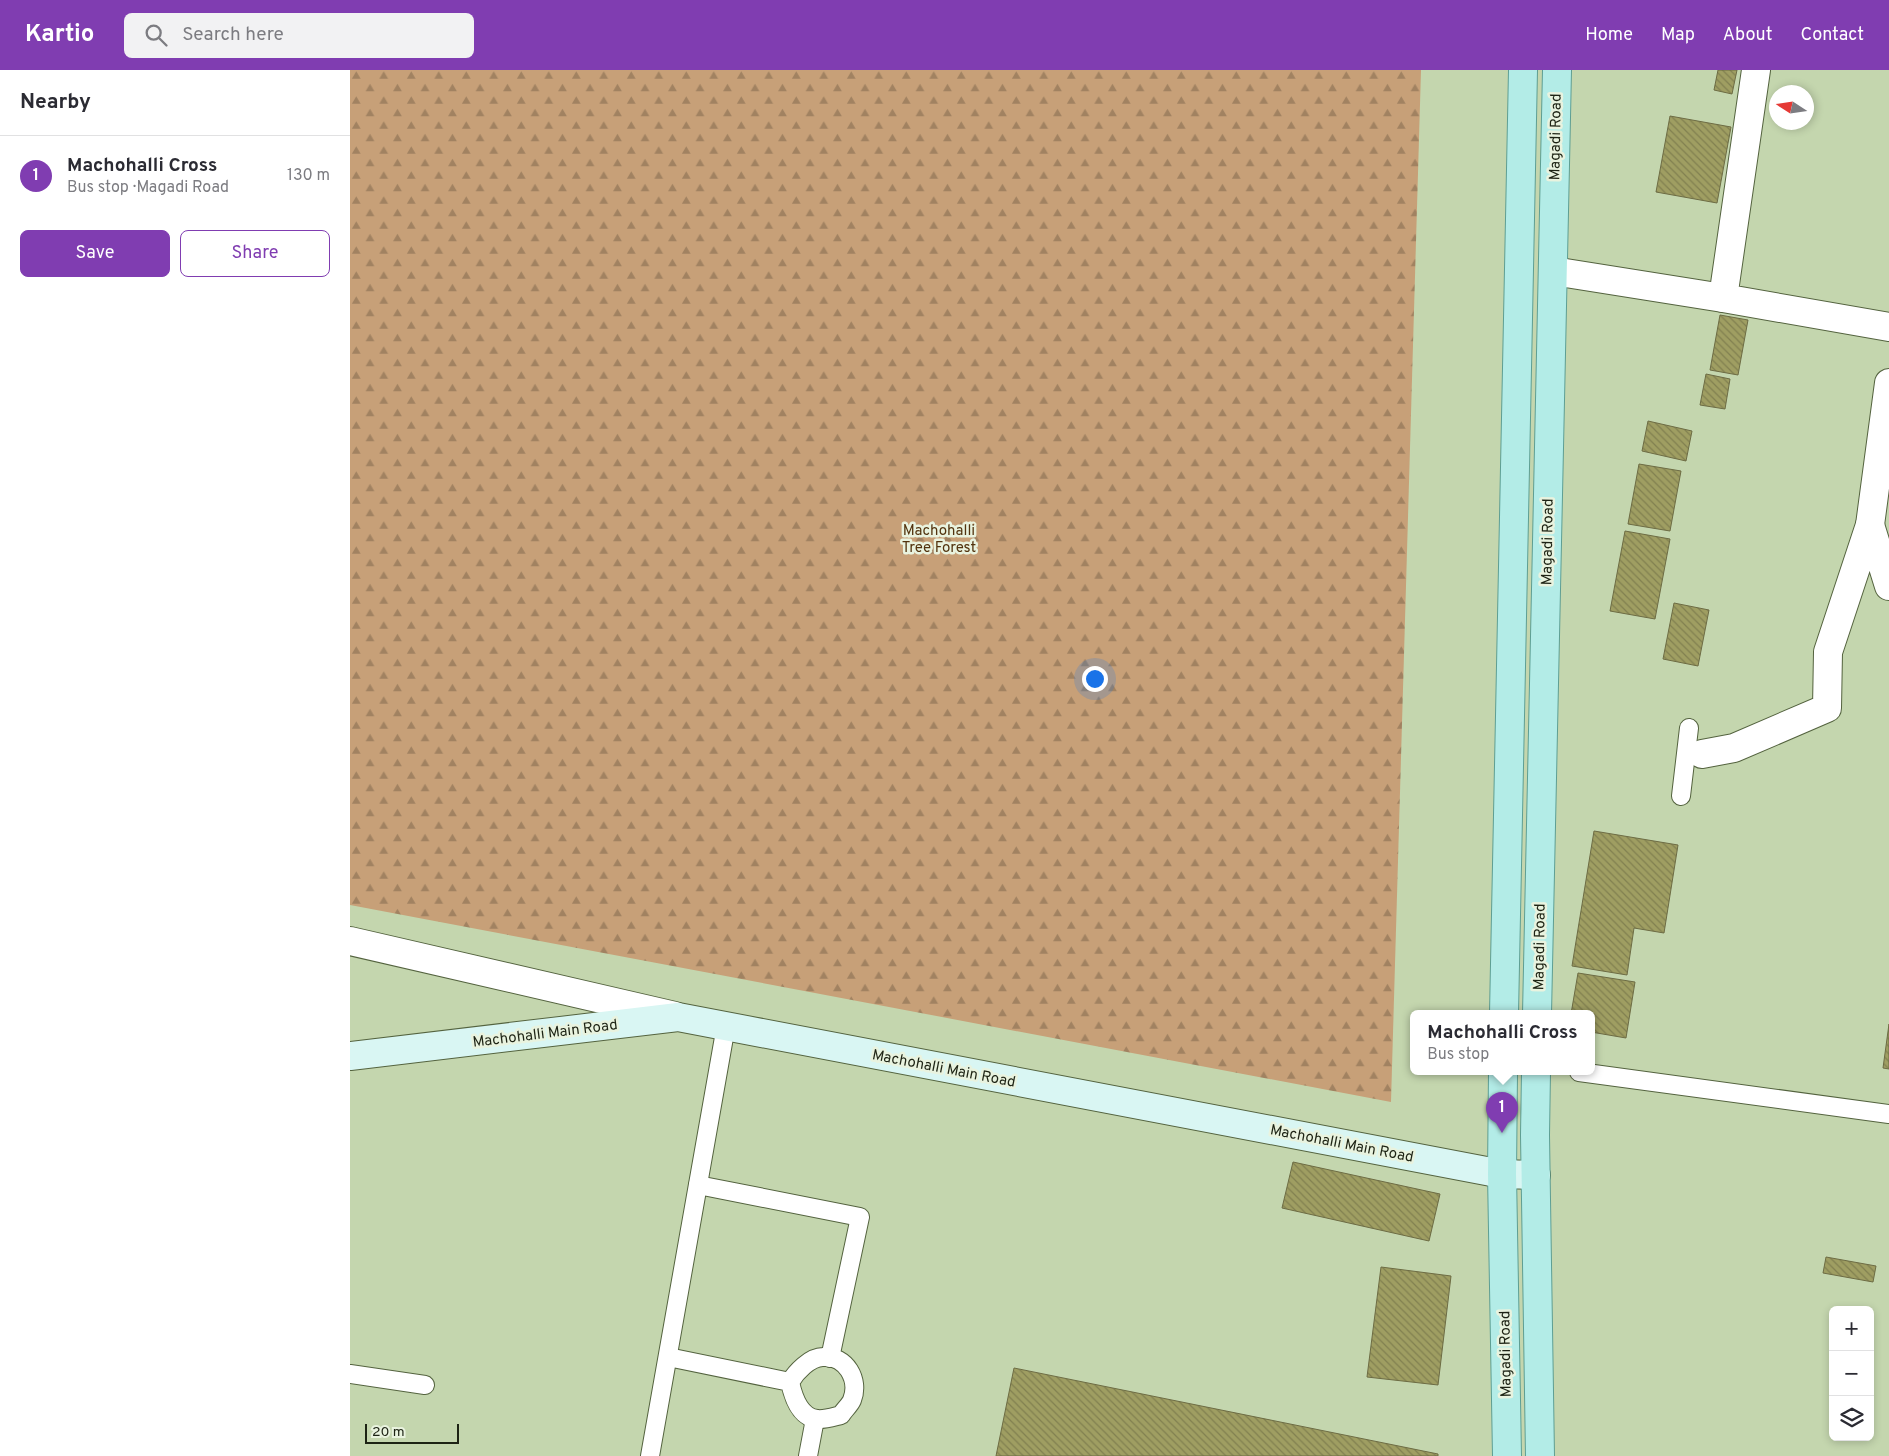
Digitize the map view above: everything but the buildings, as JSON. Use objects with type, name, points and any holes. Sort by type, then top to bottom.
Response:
[{"type":"main road","points":[[1504,1010],[1523,70]]},
{"type":"main road","name":"Magadi Road","points":[[1537,1010],[1557,70]]},
{"type":"main road","name":"Magadi Road","points":[[1503,1075],[1502,1174],[1507,1456]]},
{"type":"main road","points":[[1536,1075],[1540,1456]]},
{"type":"street","points":[[1724,298],[1756,70]]},
{"type":"street","points":[[1553,271],[1889,327]]},
{"type":"street","points":[[1694,753],[1734,748],[1827,708],[1828,652],[1870,525],[1889,383]]},
{"type":"street","points":[[1870,525],[1889,586]]},
{"type":"street","points":[[350,941],[678,1017]]},
{"type":"street","name":"Machohalli Main Road","points":[[350,1056],[678,1017],[1502,1174],[1536,1175]]},
{"type":"lane","points":[[1681,796],[1694,753],[1689,728]]},
{"type":"lane","points":[[650,1456],[726,1026]]},
{"type":"lane","points":[[1595,1074],[1889,1114]]},
{"type":"lane","points":[[698,1185],[860,1217],[830,1358]]},
{"type":"lane","points":[[822,1356],[830,1358],[836,1359],[850,1369],[855,1384],[852,1401],[841,1415],[816,1420],[807,1416],[794,1402],[790,1382],[796,1372],[805,1364],[822,1356]]},
{"type":"lane","points":[[668,1357],[790,1382]]},
{"type":"lane","points":[[350,1374],[425,1385]]},
{"type":"lane","points":[[808,1456],[816,1420]]},
{"type":"green space","name":"Machohalli Tree Forest","points":[[350,70],[1421,70],[1391,1102],[350,905]]},
{"type":"place","name":"Machohalli Cross","points":[[1502,1133]]}]
